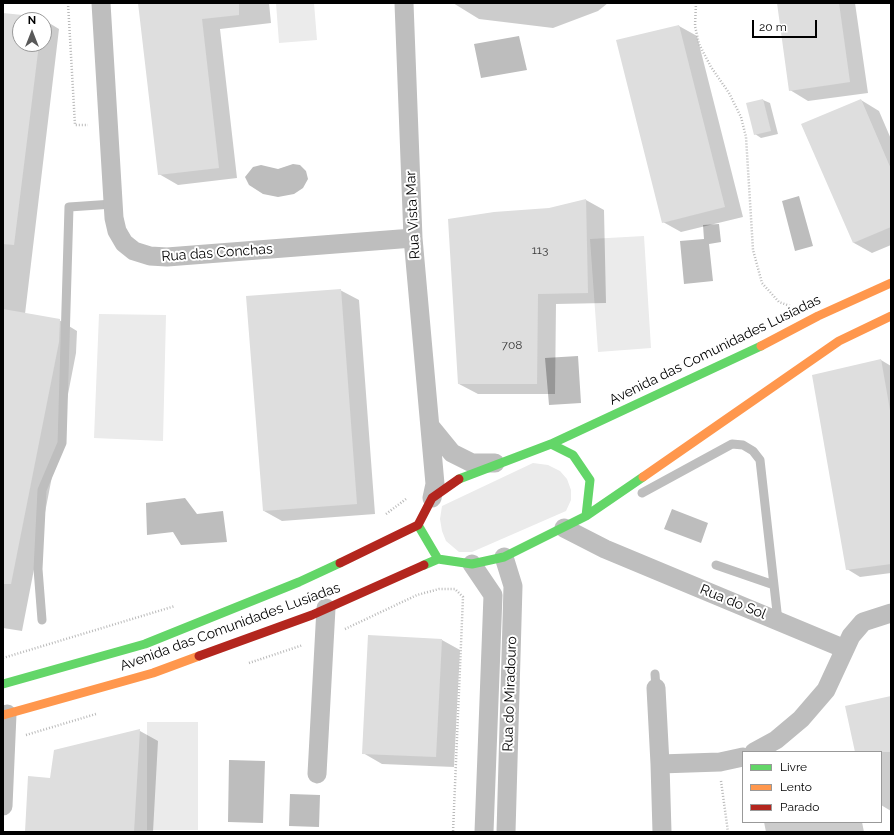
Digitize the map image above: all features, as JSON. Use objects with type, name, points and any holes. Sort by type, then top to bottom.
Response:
[{"type":"main road","name":"Avenida das Comunidades Lusíadas","points":[[3,684],[145,644],[299,582],[418,525],[432,498],[458,479],[551,444],[784,335],[818,316],[891,283]]},
{"type":"main road","points":[[418,525],[438,559],[472,564],[504,557],[577,521],[839,341],[891,316]]},
{"type":"main road","points":[[551,444],[573,455],[590,480],[577,521]]},
{"type":"main road","name":"Avenida das Comunidades Lusíadas","points":[[5,714],[154,673],[326,608],[438,559]]},
{"type":"street","name":"Rua das Conchas","points":[[101,3],[117,231],[124,243],[134,251],[150,256],[167,258],[413,238]]},
{"type":"street","name":"Rua Vista Mar","points":[[404,3],[413,238],[435,484],[432,498]]},
{"type":"street","points":[[430,426],[452,453],[472,464],[495,464]]},
{"type":"street","name":"Rua do Sol","points":[[577,521],[605,549],[845,649]]},
{"type":"street","name":"Rua do Miradouro","points":[[504,557],[513,586],[506,832]]},
{"type":"street","name":"Rua do Miradouro","points":[[472,564],[493,595],[484,832]]},
{"type":"street","points":[[317,774],[326,608]]},
{"type":"street","points":[[756,751],[776,740],[801,719],[826,690],[851,636],[863,622],[891,613]]},
{"type":"street","points":[[656,681],[662,832]]},
{"type":"street","points":[[3,806],[5,714]]},
{"type":"street","points":[[660,764],[720,762],[742,757]]},
{"type":"lane","points":[[42,620],[38,570],[42,490],[62,443],[69,207],[114,204]]},
{"type":"lane","points":[[642,493],[732,444],[743,445],[753,450],[760,460],[778,621]]},
{"type":"lane","points":[[716,565],[774,585]]},
{"type":"path","points":[[68,3],[75,125],[92,125]]},
{"type":"path","points":[[696,3],[696,26],[699,44],[711,67],[729,92],[741,117],[746,137],[753,250],[762,283],[779,302],[797,308]]},
{"type":"path","points":[[385,515],[407,497]]},
{"type":"path","points":[[3,658],[178,605]]},
{"type":"path","points":[[720,762],[728,832]]},
{"type":"shaded area","points":[[276,3],[314,3],[317,40],[279,43]]},
{"type":"shaded area","points":[[519,36],[527,70],[481,78],[474,44]]},
{"type":"shaded area","points":[[293,164],[300,165],[306,171],[308,179],[303,188],[294,194],[278,197],[263,194],[249,185],[245,177],[253,167],[261,165],[278,169]]},
{"type":"shaded area","points":[[799,196],[813,246],[795,251],[782,201]]},
{"type":"shaded area","points":[[719,224],[721,242],[709,244],[713,281],[684,284],[680,241],[704,239],[703,225]]},
{"type":"shaded area","points":[[644,236],[651,348],[598,352],[590,239]]},
{"type":"shaded area","points":[[99,314],[166,315],[163,441],[94,438]]},
{"type":"shaded area","points":[[578,356],[581,403],[549,405],[545,358]]},
{"type":"shaded area","points":[[533,463],[548,465],[560,471],[567,479],[571,490],[571,500],[566,511],[472,552],[459,552],[446,541],[442,531],[440,519],[442,506]]},
{"type":"shaded area","points":[[185,498],[197,514],[223,511],[227,542],[181,545],[173,532],[147,535],[146,503]]},
{"type":"shaded area","points":[[672,509],[708,523],[701,543],[664,529]]},
{"type":"shaded area","points":[[147,722],[198,722],[198,830],[147,830]]},
{"type":"shaded area","points":[[229,760],[265,761],[263,823],[228,822]]},
{"type":"shaded area","points":[[290,794],[320,795],[319,827],[289,826]]},
{"type":"building","points":[[138,3],[239,3],[239,15],[202,19],[219,168],[158,175]]},
{"type":"building","points":[[777,3],[839,3],[850,82],[789,91]]},
{"type":"building","points":[[3,13],[12,14],[12,52],[38,52],[14,245],[3,244]]},
{"type":"building","points":[[679,25],[725,207],[662,223],[616,40]]},
{"type":"building","points":[[763,99],[771,131],[754,135],[746,103]]},
{"type":"building","points":[[861,99],[891,169],[891,227],[853,243],[801,124]]},
{"type":"building","points":[[586,199],[588,293],[538,294],[537,384],[458,384],[448,219],[494,212],[549,208]]},
{"type":"building","points":[[341,289],[357,504],[263,511],[246,296]]},
{"type":"building","points":[[3,309],[60,319],[59,342],[11,584],[3,584]]},
{"type":"building","points":[[881,359],[891,416],[891,564],[846,570],[812,375]]},
{"type":"building","points":[[368,635],[442,639],[436,757],[362,754]]},
{"type":"building","points":[[891,696],[891,752],[855,751],[845,706]]},
{"type":"building","points":[[140,729],[134,832],[25,832],[28,776],[50,778],[54,750]]},
{"type":"traffic: fast","points":[[459,479],[551,444],[761,346]]},
{"type":"traffic: fast","points":[[551,444],[573,455],[590,480],[586,516]]},
{"type":"traffic: fast","points":[[424,565],[438,559],[472,564],[504,557],[586,516],[643,477]]},
{"type":"traffic: fast","points":[[418,525],[438,559]]},
{"type":"traffic: fast","points":[[3,684],[145,644],[299,582],[340,563]]},
{"type":"traffic: slow","points":[[761,346],[818,316],[891,283]]},
{"type":"traffic: slow","points":[[643,477],[839,341],[891,316]]},
{"type":"traffic: slow","points":[[3,715],[153,673],[199,656]]},
{"type":"traffic: jam","points":[[340,563],[418,525],[432,498],[459,479]]},
{"type":"traffic: jam","points":[[199,656],[312,615],[424,565]]}]
